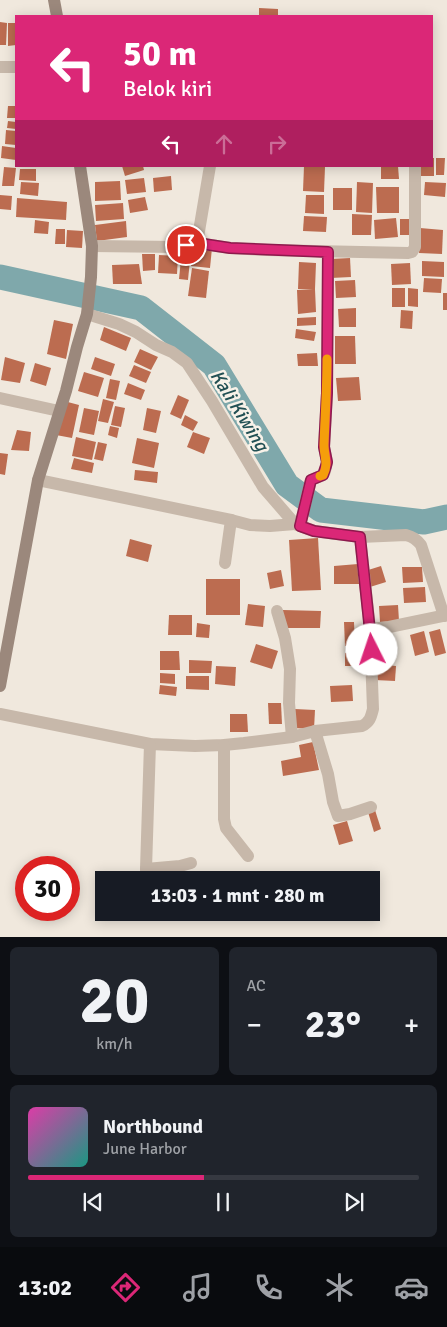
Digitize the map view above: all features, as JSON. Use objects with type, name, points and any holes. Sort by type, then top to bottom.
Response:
[{"type":"street","points":[[54,0],[57,15]]},
{"type":"street","points":[[0,66],[15,66]]},
{"type":"street","points":[[0,686],[38,480],[88,312],[92,246],[80,167]]},
{"type":"street","points":[[197,243],[210,167]]},
{"type":"street","points":[[92,246],[176,247],[197,243],[230,248],[408,253],[414,250],[415,167]]},
{"type":"street","points":[[299,522],[311,480],[323,475],[326,466],[324,447],[327,393],[328,252]]},
{"type":"street","points":[[88,312],[136,332],[156,345],[172,352],[187,363],[263,487],[299,522],[314,531],[360,537],[406,535],[417,540],[421,545],[446,616],[370,629]]},
{"type":"street","points":[[0,398],[59,411]]},
{"type":"street","points":[[38,480],[250,525],[270,526],[299,522]]},
{"type":"street","points":[[225,562],[231,520]]},
{"type":"street","points":[[0,714],[150,744],[195,746],[224,745],[292,737],[315,731],[362,726],[368,723],[373,709],[370,629],[360,537]]},
{"type":"street","points":[[277,611],[285,638],[290,669],[289,703],[292,737]]},
{"type":"street","points":[[315,731],[338,816],[371,807]]},
{"type":"street","points":[[146,871],[150,744]]},
{"type":"street","points":[[224,745],[224,819],[226,828],[248,856]]},
{"type":"street","points":[[159,871],[190,863]]},
{"type":"building","points":[[259,8],[278,9],[278,15],[259,15]]},
{"type":"building","points":[[0,22],[7,23],[6,45],[0,45]]},
{"type":"building","points":[[8,23],[15,23],[15,45],[8,46]]},
{"type":"building","points":[[8,106],[15,106],[15,118],[7,118]]},
{"type":"building","points":[[8,121],[15,122],[15,129],[7,128]]},
{"type":"building","points":[[6,130],[15,131],[15,145],[5,144]]},
{"type":"building","points":[[2,146],[15,148],[15,160],[1,158]]},
{"type":"building","points":[[434,158],[434,176],[420,176],[421,167],[433,167]]},
{"type":"building","points":[[436,158],[445,158],[444,175],[436,175]]},
{"type":"building","points":[[4,167],[16,168],[14,186],[2,186]]},
{"type":"building","points":[[122,167],[143,167],[144,170],[125,176]]},
{"type":"building","points":[[304,167],[325,167],[324,192],[303,191]]},
{"type":"building","points":[[381,167],[398,167],[399,179],[381,179]]},
{"type":"building","points":[[20,169],[36,169],[36,181],[19,180]]},
{"type":"building","points":[[171,176],[172,190],[154,192],[153,178]]},
{"type":"building","points":[[144,178],[146,192],[127,194],[125,180]]},
{"type":"building","points":[[120,181],[121,200],[95,201],[95,182]]},
{"type":"building","points":[[21,182],[39,183],[38,196],[20,194]]},
{"type":"building","points":[[357,182],[373,183],[372,213],[356,212]]},
{"type":"building","points":[[425,182],[446,183],[445,197],[424,195]]},
{"type":"building","points":[[376,187],[399,187],[399,213],[377,213]]},
{"type":"building","points":[[333,188],[352,188],[352,210],[333,210]]},
{"type":"building","points":[[0,195],[12,196],[11,210],[0,209]]},
{"type":"building","points":[[306,195],[324,195],[324,214],[305,213]]},
{"type":"building","points":[[145,197],[148,210],[130,213],[128,200]]},
{"type":"building","points":[[17,198],[67,202],[66,220],[16,217]]},
{"type":"building","points":[[123,203],[124,219],[96,221],[95,205]]},
{"type":"building","points":[[352,214],[372,215],[371,235],[352,235]]},
{"type":"building","points":[[304,216],[327,217],[326,232],[303,231]]},
{"type":"building","points":[[396,218],[398,237],[375,239],[374,220]]},
{"type":"building","points":[[400,219],[409,219],[409,235],[400,235]]},
{"type":"building","points":[[35,220],[49,222],[48,234],[34,233]]},
{"type":"building","points":[[126,221],[127,237],[97,241],[95,225]]},
{"type":"building","points":[[420,228],[443,230],[442,254],[419,253]]},
{"type":"building","points":[[56,229],[65,229],[65,244],[55,244]]},
{"type":"building","points":[[67,230],[83,231],[82,248],[66,247]]},
{"type":"building","points":[[194,245],[212,248],[210,268],[191,266]]},
{"type":"building","points":[[182,249],[191,250],[188,280],[179,279]]},
{"type":"building","points":[[142,254],[155,254],[155,270],[143,271]]},
{"type":"building","points":[[159,255],[178,256],[177,274],[158,273]]},
{"type":"building","points":[[350,258],[351,277],[331,278],[330,259]]},
{"type":"building","points":[[422,261],[444,262],[444,277],[422,276]]},
{"type":"building","points":[[299,262],[316,263],[316,312],[298,314],[297,290],[313,289],[298,289]]},
{"type":"building","points":[[410,263],[411,284],[392,285],[391,264]]},
{"type":"building","points":[[139,264],[142,284],[113,284],[112,265]]},
{"type":"building","points":[[192,268],[209,271],[206,298],[188,296]]},
{"type":"building","points":[[424,278],[442,279],[441,293],[423,292]]},
{"type":"building","points":[[355,280],[356,297],[336,298],[335,281]]},
{"type":"building","points":[[392,288],[405,288],[405,307],[392,307]]},
{"type":"building","points":[[408,288],[418,289],[418,307],[408,306]]},
{"type":"building","points":[[443,293],[447,293],[447,310],[443,310]]},
{"type":"building","points":[[356,308],[356,327],[339,327],[338,309]]},
{"type":"building","points":[[401,310],[413,311],[412,329],[400,328]]},
{"type":"building","points":[[316,317],[316,325],[297,326],[297,318]]},
{"type":"building","points":[[54,320],[73,324],[66,359],[47,354]]},
{"type":"building","points":[[104,327],[131,338],[126,351],[100,340]]},
{"type":"building","points":[[296,329],[316,332],[314,341],[295,338]]},
{"type":"building","points":[[335,336],[355,336],[356,364],[335,364]]},
{"type":"building","points":[[140,349],[158,357],[151,370],[134,362]]},
{"type":"building","points":[[317,353],[318,366],[298,366],[297,354]]},
{"type":"building","points":[[5,357],[25,363],[20,383],[1,380]]},
{"type":"building","points":[[95,357],[115,364],[111,376],[91,369]]},
{"type":"building","points":[[35,363],[51,368],[46,386],[30,381]]},
{"type":"building","points":[[134,365],[151,372],[146,383],[129,376]]},
{"type":"building","points":[[84,372],[104,378],[98,397],[78,391]]},
{"type":"building","points":[[359,377],[361,400],[338,401],[336,378]]},
{"type":"building","points":[[110,379],[120,381],[116,400],[106,398]]},
{"type":"building","points":[[128,383],[145,390],[141,400],[124,394]]},
{"type":"building","points":[[178,395],[189,400],[181,419],[170,414]]},
{"type":"building","points":[[103,399],[114,402],[108,423],[98,421]]},
{"type":"building","points":[[64,401],[79,405],[72,438],[56,435]]},
{"type":"building","points":[[115,406],[125,408],[121,427],[111,425]]},
{"type":"building","points":[[84,408],[99,411],[94,435],[79,432]]},
{"type":"building","points":[[147,408],[161,411],[156,433],[143,430]]},
{"type":"building","points":[[185,415],[198,422],[193,431],[181,425]]},
{"type":"building","points":[[110,426],[119,428],[117,438],[108,435]]},
{"type":"building","points":[[17,430],[31,432],[29,451],[11,450]]},
{"type":"building","points":[[193,432],[210,438],[204,454],[187,447]]},
{"type":"building","points":[[76,437],[96,442],[92,460],[72,456]]},
{"type":"building","points":[[137,438],[159,443],[154,468],[132,463]]},
{"type":"building","points":[[98,442],[107,444],[103,461],[94,459]]},
{"type":"building","points":[[0,453],[8,454],[5,475],[0,474]]},
{"type":"building","points":[[74,458],[94,463],[92,473],[71,469]]},
{"type":"building","points":[[135,470],[158,472],[157,483],[134,480]]},
{"type":"building","points":[[318,538],[321,590],[292,591],[289,540]]},
{"type":"building","points":[[130,539],[152,545],[148,562],[126,556]]},
{"type":"building","points":[[358,564],[359,584],[334,584],[334,566]]},
{"type":"building","points":[[381,566],[386,582],[370,587],[365,571]]},
{"type":"building","points":[[402,567],[422,567],[423,582],[403,583]]},
{"type":"building","points":[[281,570],[284,586],[270,589],[267,573]]},
{"type":"building","points":[[206,579],[240,579],[240,615],[206,615]]},
{"type":"building","points":[[425,587],[426,602],[404,603],[403,588]]},
{"type":"building","points":[[248,604],[265,606],[263,627],[245,625]]},
{"type":"building","points":[[398,605],[399,621],[380,622],[379,606]]},
{"type":"building","points":[[283,610],[321,611],[320,628],[283,628]]},
{"type":"building","points":[[169,615],[192,615],[192,635],[168,635]]},
{"type":"building","points":[[344,622],[354,622],[355,646],[345,646]]},
{"type":"building","points":[[197,623],[210,625],[209,638],[196,637]]},
{"type":"building","points":[[440,629],[446,653],[435,656],[429,632]]},
{"type":"building","points":[[424,631],[429,652],[415,656],[410,635]]},
{"type":"building","points":[[256,644],[278,651],[272,669],[250,662]]},
{"type":"building","points":[[160,651],[179,651],[180,670],[160,670]]},
{"type":"building","points":[[345,653],[362,653],[363,666],[345,666]]},
{"type":"building","points":[[189,660],[212,661],[211,673],[189,673]]},
{"type":"building","points":[[376,664],[396,666],[395,681],[375,680]]},
{"type":"building","points":[[216,666],[236,667],[235,686],[215,684]]},
{"type":"building","points":[[160,673],[175,674],[175,684],[160,683]]},
{"type":"building","points":[[186,676],[209,676],[209,690],[186,689]]},
{"type":"building","points":[[160,685],[177,687],[176,696],[159,694]]},
{"type":"building","points":[[352,685],[353,701],[331,702],[330,686]]},
{"type":"building","points":[[268,703],[281,703],[282,724],[269,724]]},
{"type":"building","points":[[295,709],[315,710],[314,729],[293,728]]},
{"type":"building","points":[[230,714],[247,714],[248,732],[230,732]]},
{"type":"building","points":[[313,742],[319,770],[283,776],[281,761],[301,757],[299,745]]},
{"type":"building","points":[[375,810],[381,829],[374,832],[368,812]]},
{"type":"building","points":[[347,821],[353,841],[339,845],[333,825]]},
{"type":"waterway","name":"Kali Kiwing","points":[[0,277],[141,308],[214,365],[287,485],[321,510],[424,522],[447,517]]},
{"type":"slow traffic","points":[[320,476],[323,475],[327,462],[324,452],[327,359]]},
{"type":"route","points":[[186,245],[197,243],[230,248],[328,252],[327,393],[324,447],[327,462],[323,475],[311,480],[308,487],[300,526],[314,531],[360,537],[372,650]]}]
